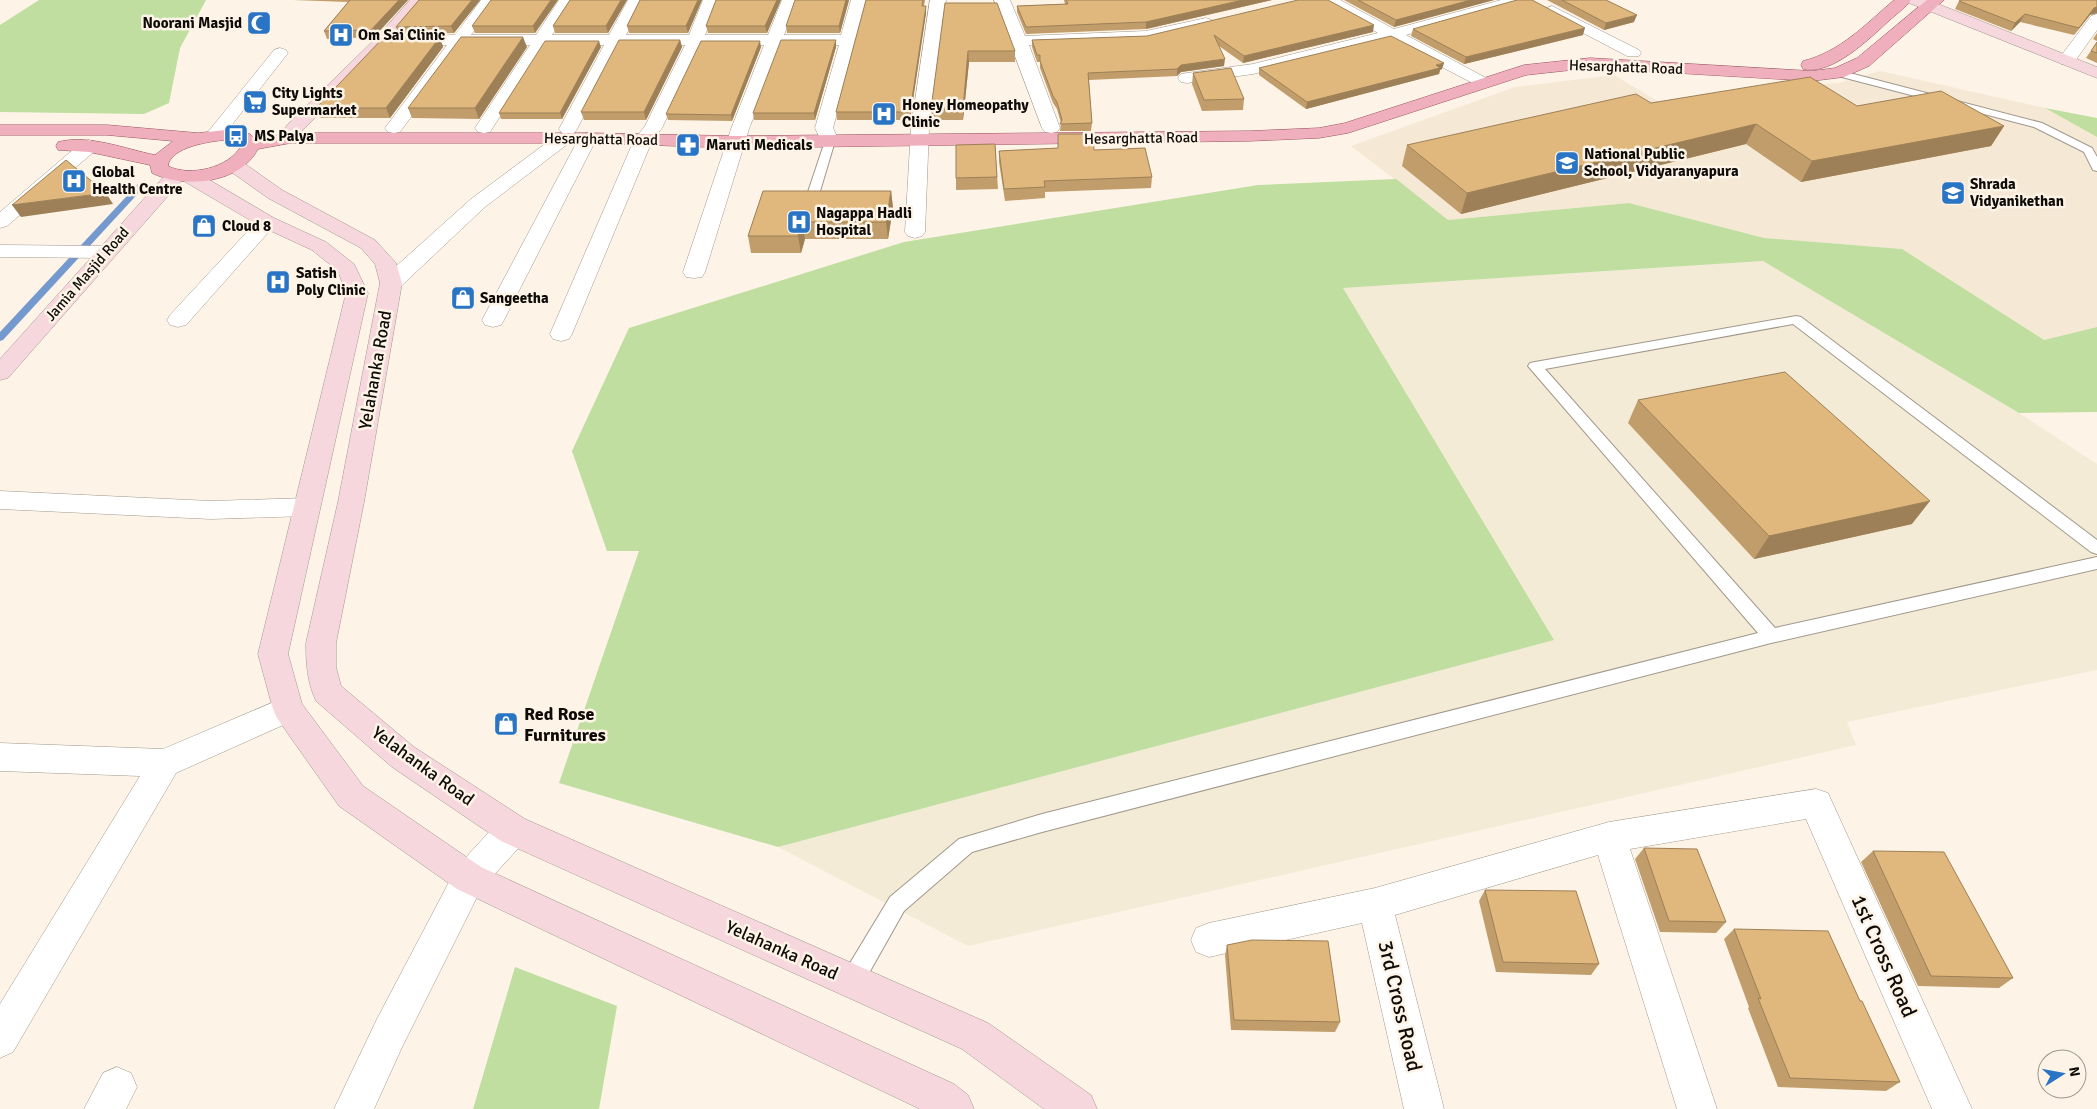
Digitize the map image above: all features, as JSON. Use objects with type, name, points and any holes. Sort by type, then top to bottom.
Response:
[{"type":"main road","points":[[290,134],[383,40],[418,0]]},
{"type":"main road","name":"Hesarghatta Road","points":[[290,134],[1250,136],[1319,133],[1348,128],[1510,62],[1551,55],[1633,53],[1813,65],[1832,57],[1855,41],[1903,0]]},
{"type":"main road","points":[[1927,2],[2097,72]]},
{"type":"main road","name":"Hesarghatta Road","points":[[920,134],[1050,128],[1220,125],[1298,121],[1334,116],[1474,78],[1524,70],[1590,63],[1812,76],[1838,72],[1863,62],[1927,2]]},
{"type":"main road","name":"Hesarghatta Road","points":[[243,149],[290,134],[394,128],[484,128],[566,134],[588,138],[648,134]]},
{"type":"main road","points":[[0,130],[107,130],[207,137],[231,135],[275,194],[368,244],[385,263],[391,283]]},
{"type":"main road","points":[[207,137],[173,148],[159,162],[159,169],[165,173],[182,176],[206,174],[243,149]]},
{"type":"main road","points":[[0,146],[89,146],[159,162]]},
{"type":"main road","name":"Yelahanka Road","points":[[182,176],[267,222],[319,246],[348,268],[357,293],[273,654],[288,709],[350,796],[468,878],[940,1098],[954,1109]]},
{"type":"main road","name":"Jamia Masjid Road","points":[[0,373],[100,252],[182,176]]},
{"type":"main road","name":"Yelahanka Road","points":[[391,283],[351,502],[321,643],[321,667],[327,692],[396,750],[513,830],[976,1036],[1077,1109]]},
{"type":"street","points":[[394,128],[489,0]]},
{"type":"street","points":[[484,128],[567,0]]},
{"type":"street","points":[[391,283],[478,204],[566,134],[636,0]]},
{"type":"street","points":[[560,334],[648,134],[695,40],[711,0]]},
{"type":"street","points":[[694,272],[738,135],[790,0]]},
{"type":"street","points":[[827,134],[859,0]]},
{"type":"street","points":[[915,232],[920,134],[938,0]]},
{"type":"street","points":[[1002,0],[1019,41],[1050,128]]},
{"type":"street","points":[[1329,0],[1474,78]]},
{"type":"street","points":[[1187,78],[1253,69],[1519,0]]},
{"type":"street","points":[[1539,4],[1633,53]]},
{"type":"street","points":[[1019,41],[1146,36],[1223,19]]},
{"type":"street","points":[[2067,60],[2097,19]]},
{"type":"street","points":[[383,40],[848,40]]},
{"type":"street","points":[[207,137],[280,54]]},
{"type":"street","points":[[493,320],[588,138]]},
{"type":"street","points":[[0,222],[89,146]]},
{"type":"street","points":[[178,320],[267,222]]},
{"type":"street","points":[[0,251],[100,252]]},
{"type":"street","points":[[0,500],[211,510],[307,507]]},
{"type":"street","points":[[0,757],[166,763],[288,709]]},
{"type":"street","points":[[5,1022],[166,763]]},
{"type":"street","name":"1st Cross Road","points":[[1609,838],[1816,803],[1952,1109]]},
{"type":"street","points":[[354,1109],[390,1032],[468,878],[513,830]]},
{"type":"street","points":[[1209,940],[1375,904],[1609,838],[1697,1109]]},
{"type":"street","name":"3rd Cross Road","points":[[1375,904],[1424,1109]]},
{"type":"lane","points":[[1838,72],[2038,125],[2088,150],[2097,168]]},
{"type":"lane","points":[[1908,104],[1925,96]]},
{"type":"lane","points":[[812,198],[827,134]]},
{"type":"lane","points":[[1771,636],[1535,366],[1796,320],[2097,548]]},
{"type":"lane","points":[[852,981],[897,904],[966,845],[1061,818],[1771,636],[2097,563]]},
{"type":"shaded area","points":[[1880,71],[2045,108],[2097,137],[2097,327],[2044,340],[1902,249],[1764,238],[1629,203],[1448,220],[1351,146],[1515,87],[1614,75],[1666,106],[1781,87],[1839,83]]},
{"type":"shaded area","points":[[1763,261],[2019,413],[2097,464],[2097,670],[1847,722],[1856,745],[968,946],[778,847],[1553,640],[1342,288]]},
{"type":"green space","points":[[39,0],[206,0],[180,48],[169,103],[144,114],[0,112],[0,25]]},
{"type":"green space","points":[[2045,108],[2097,118],[2097,137]]},
{"type":"green space","points":[[1396,179],[1448,220],[1629,203],[1764,238],[1902,249],[2044,340],[2097,327],[2097,412],[2019,413],[1763,261],[1343,288],[1554,640],[778,847],[559,783],[639,551],[607,551],[572,451],[629,328],[904,242],[1258,185]]},
{"type":"green space","points":[[515,967],[617,1006],[599,1109],[473,1109]]},
{"type":"building","points":[[350,0],[399,0],[371,30],[324,31]]},
{"type":"building","points":[[419,0],[472,0],[451,26],[396,27]]},
{"type":"building","points":[[491,0],[551,0],[533,26],[472,26]]},
{"type":"building","points":[[570,0],[621,0],[606,26],[553,26]]},
{"type":"building","points":[[640,0],[698,0],[686,26],[627,26]]},
{"type":"building","points":[[716,0],[777,0],[765,26],[706,26]]},
{"type":"building","points":[[795,0],[846,0],[839,26],[786,26]]},
{"type":"building","points":[[866,0],[923,0],[922,6],[926,6],[910,112],[836,112]]},
{"type":"building","points":[[1066,0],[1243,0],[1146,22],[1026,27],[1017,6],[1068,4]]},
{"type":"building","points":[[1298,0],[1328,0],[1374,25],[1244,56],[1214,35],[1225,59],[1181,65],[1177,69],[1088,73],[1092,123],[1060,124],[1062,120],[1057,102],[1040,61],[1040,55],[1037,55],[1032,40],[1147,36]]},
{"type":"building","points":[[1358,0],[1471,0],[1396,20]]},
{"type":"building","points":[[1517,0],[1532,0],[1585,28],[1466,57],[1413,29]]},
{"type":"building","points":[[1562,0],[1606,0],[1637,15],[1606,23]]},
{"type":"building","points":[[2097,0],[2097,7],[2094,8],[2079,28],[2025,14],[2015,23],[1959,1]]},
{"type":"building","points":[[945,3],[997,3],[1015,51],[968,51],[963,109],[931,109]]},
{"type":"building","points":[[1391,36],[1444,63],[1436,65],[1440,68],[1307,102],[1259,68]]},
{"type":"building","points":[[384,37],[440,37],[386,108],[316,108]]},
{"type":"building","points":[[461,37],[523,37],[475,108],[408,108]]},
{"type":"building","points":[[619,40],[680,40],[644,112],[581,112]]},
{"type":"building","points":[[781,40],[836,40],[814,113],[753,113]]},
{"type":"building","points":[[545,41],[599,41],[560,113],[499,113]]},
{"type":"building","points":[[701,41],[760,41],[731,115],[666,114]]},
{"type":"building","points":[[2097,42],[2097,53],[2091,51]]},
{"type":"building","points":[[1231,68],[1244,99],[1204,100],[1193,73]]},
{"type":"building","points":[[1810,77],[1857,106],[1941,91],[2004,126],[1812,161],[1756,124],[1467,193],[1407,145],[1636,94],[1651,103]]},
{"type":"building","points":[[1058,134],[1093,134],[1094,150],[1145,148],[1152,177],[1044,181],[1045,187],[1004,189],[999,151],[1058,148]]},
{"type":"building","points":[[995,144],[997,177],[956,178],[956,145]]},
{"type":"building","points":[[66,160],[106,193],[12,205]]},
{"type":"building","points":[[763,191],[891,191],[886,222],[802,222],[798,236],[748,236]]},
{"type":"building","points":[[1785,372],[1930,501],[1769,536],[1638,400]]},
{"type":"building","points":[[1644,848],[1697,849],[1726,922],[1669,921]]},
{"type":"building","points":[[1873,851],[1944,852],[2013,978],[1931,976]]},
{"type":"building","points":[[1485,890],[1576,891],[1599,964],[1503,962]]},
{"type":"building","points":[[1734,929],[1828,931],[1900,1082],[1790,1078],[1758,998],[1761,999]]},
{"type":"building","points":[[1252,940],[1328,941],[1340,1022],[1234,1020],[1227,945]]},
{"type":"waterway","points":[[0,338],[141,186]]},
{"type":"place","name":"Noorani Masjid","points":[[259,23]]},
{"type":"place","name":"Om Sai Clinic","points":[[341,35]]},
{"type":"place","name":"City Lights Supermarket","points":[[255,102]]},
{"type":"place","name":"Honey Homeopathy Clinic","points":[[884,114]]},
{"type":"place","name":"MS Palya","points":[[236,136]]},
{"type":"place","name":"Maruti Medicals","points":[[688,145]]},
{"type":"place","name":"National Public School, Vidyaranyapura","points":[[1567,163]]},
{"type":"place","name":"Global Health Centre","points":[[74,181]]},
{"type":"place","name":"Shrada Vidyanikethan","points":[[1953,193]]},
{"type":"place","name":"Nagappa Hadli Hospital","points":[[799,222]]},
{"type":"place","name":"Cloud 8","points":[[204,226]]},
{"type":"place","name":"Satish Poly Clinic","points":[[278,282]]},
{"type":"place","name":"Sangeetha","points":[[463,298]]},
{"type":"place","name":"Red Rose Furnitures","points":[[506,724]]}]
